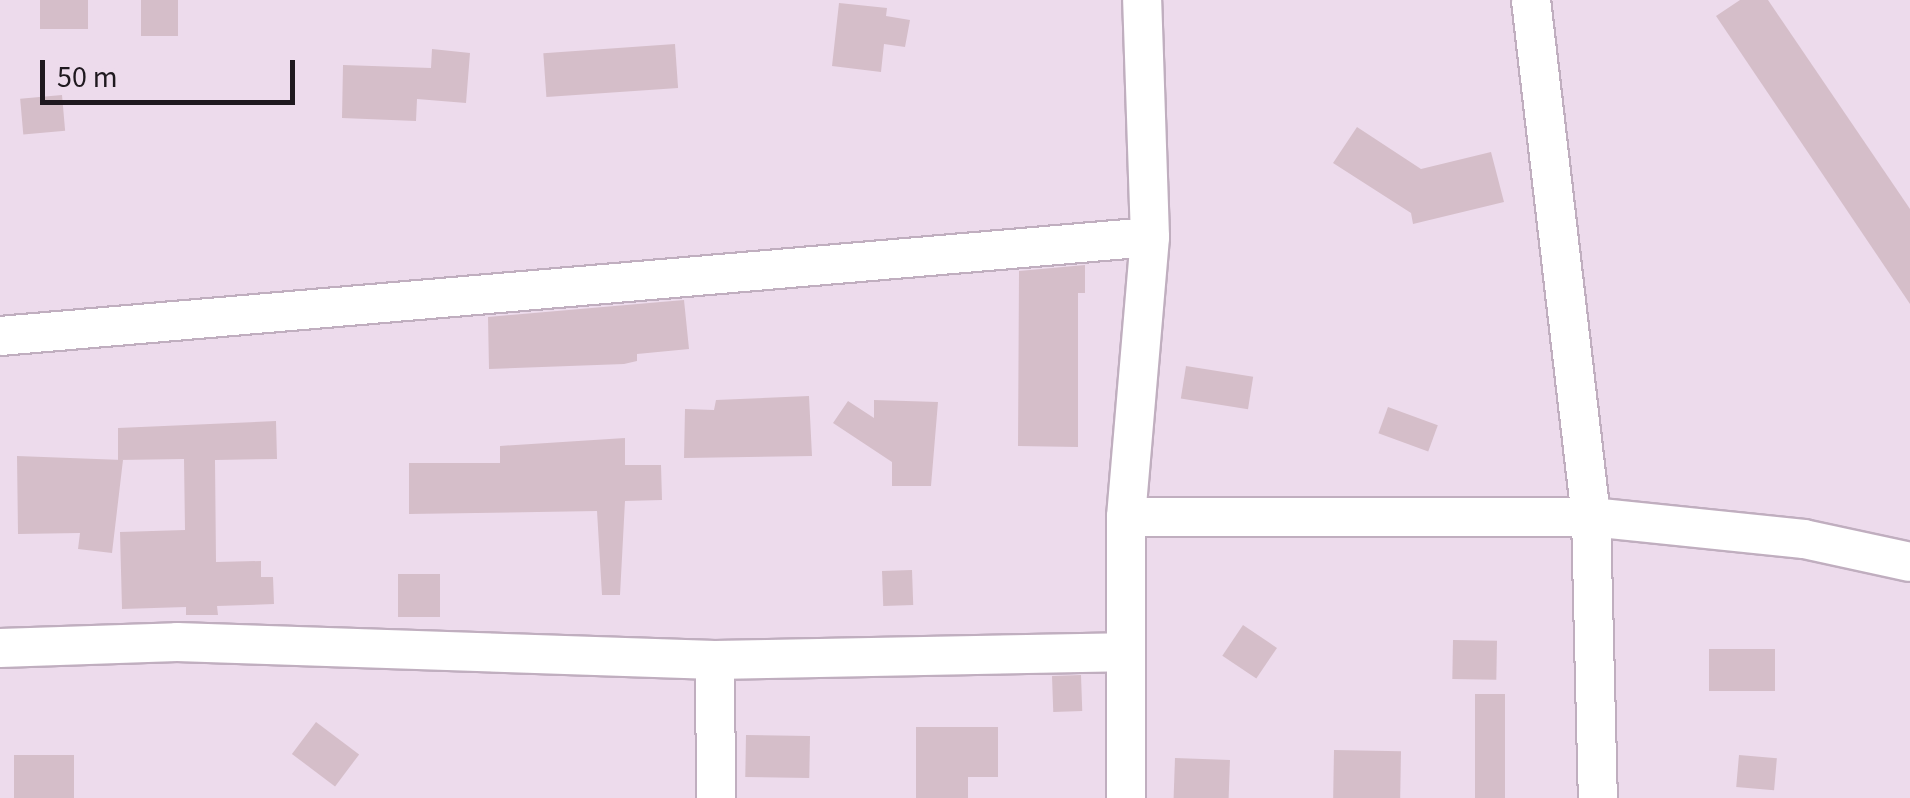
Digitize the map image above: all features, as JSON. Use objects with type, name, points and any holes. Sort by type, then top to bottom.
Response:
[{"type":"street","points":[[1126,798],[1122,652],[1126,517],[1150,237],[1142,0]]},
{"type":"street","points":[[1531,0],[1592,517],[1598,798]]},
{"type":"street","points":[[0,336],[1150,237]]},
{"type":"street","points":[[1126,517],[1592,517],[1804,539],[1910,562]]},
{"type":"street","points":[[0,648],[178,642],[715,660],[1122,652]]},
{"type":"street","points":[[715,660],[716,798]]},
{"type":"building","points":[[40,0],[88,0],[88,29],[40,29]]},
{"type":"building","points":[[141,0],[178,0],[178,36],[141,36]]},
{"type":"building","points":[[1740,0],[1768,0],[1910,209],[1910,304],[1716,16]]},
{"type":"building","points":[[839,3],[887,8],[886,16],[910,20],[905,47],[884,44],[881,72],[832,66]]},
{"type":"building","points":[[675,44],[678,88],[546,97],[543,53]]},
{"type":"building","points":[[432,49],[470,53],[466,103],[417,99],[416,121],[342,118],[343,65],[431,68]]},
{"type":"building","points":[[62,95],[65,131],[23,135],[20,99]]},
{"type":"building","points":[[1357,127],[1421,169],[1491,152],[1504,202],[1413,224],[1411,213],[1333,163]]},
{"type":"building","points":[[1085,265],[1085,293],[1078,293],[1078,447],[1018,446],[1019,271]]},
{"type":"building","points":[[684,300],[689,349],[637,354],[637,361],[624,364],[489,369],[488,317]]},
{"type":"building","points":[[1186,366],[1253,377],[1248,409],[1181,399]]},
{"type":"building","points":[[809,396],[812,456],[684,458],[685,409],[714,410],[716,400]]},
{"type":"building","points":[[874,400],[938,402],[931,486],[892,486],[892,462],[833,423],[848,401],[874,418]]},
{"type":"building","points":[[1388,407],[1438,425],[1428,451],[1378,433]]},
{"type":"building","points":[[276,421],[277,459],[215,460],[216,562],[261,561],[261,577],[273,577],[274,604],[217,606],[218,615],[186,615],[186,607],[122,609],[120,532],[185,530],[184,459],[118,460],[118,428]]},
{"type":"building","points":[[625,438],[625,465],[661,465],[662,500],[625,501],[620,595],[602,595],[597,511],[409,514],[409,463],[500,463],[500,446]]},
{"type":"building","points":[[17,456],[123,460],[112,553],[78,549],[80,533],[18,534]]},
{"type":"building","points":[[912,570],[913,605],[883,606],[882,571]]},
{"type":"building","points":[[398,574],[440,574],[440,617],[398,617]]},
{"type":"building","points":[[1243,625],[1277,648],[1256,679],[1222,656]]},
{"type":"building","points":[[1453,640],[1497,641],[1496,680],[1452,679]]},
{"type":"building","points":[[1709,649],[1775,649],[1775,691],[1709,691]]},
{"type":"building","points":[[1081,675],[1082,711],[1053,712],[1052,676]]},
{"type":"building","points":[[1475,694],[1505,694],[1505,798],[1475,798]]},
{"type":"building","points":[[316,722],[359,754],[335,786],[292,754]]},
{"type":"building","points":[[916,727],[998,727],[998,777],[968,777],[968,798],[916,798]]},
{"type":"building","points":[[746,735],[810,736],[809,778],[745,777]]},
{"type":"building","points":[[1334,750],[1401,751],[1400,798],[1333,798]]},
{"type":"building","points":[[14,755],[74,755],[74,798],[14,798]]},
{"type":"building","points":[[1739,755],[1777,758],[1774,790],[1736,787]]},
{"type":"building","points":[[1175,758],[1230,760],[1229,798],[1174,798]]}]
